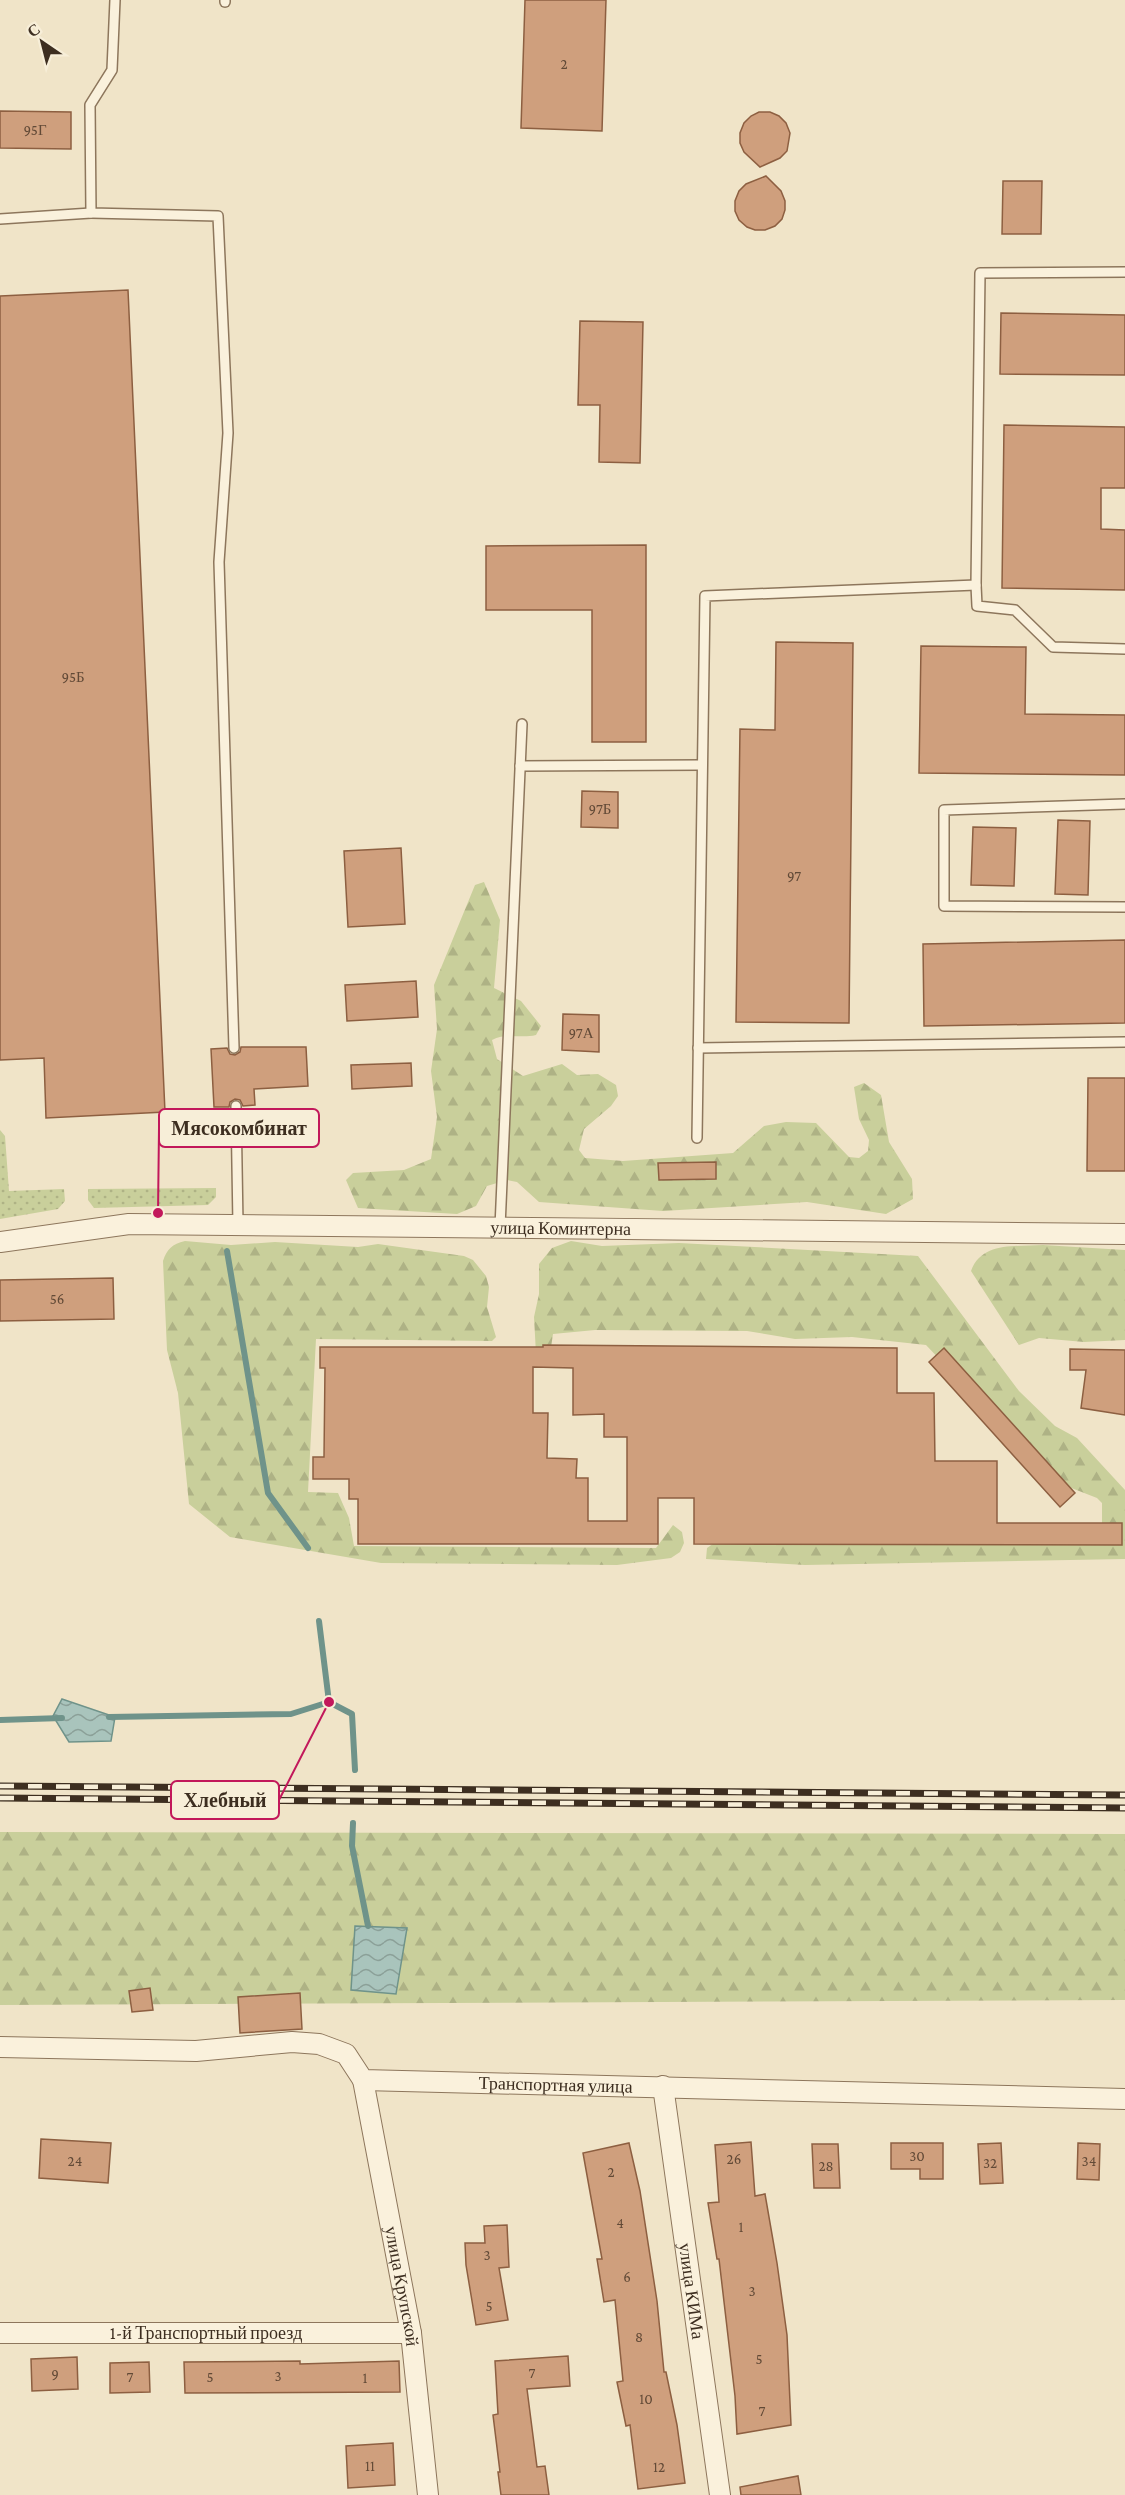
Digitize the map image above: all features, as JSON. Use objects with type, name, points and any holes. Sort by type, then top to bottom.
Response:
[{"type":"street","name":"улица Коминтерна","points":[[0,1242],[129,1224],[1125,1234]]},
{"type":"street","points":[[0,2047],[196,2051],[292,2042],[319,2044],[346,2054],[363,2080]]},
{"type":"street","name":"Транспортная улица","points":[[363,2080],[1125,2098]]},
{"type":"street","name":"улица Крупской","points":[[363,2080],[411,2333],[428,2495]]},
{"type":"street","name":"улица КИМа","points":[[663,2086],[720,2495]]},
{"type":"street","name":"1-й Транспортный проезд","points":[[0,2333],[411,2333]]},
{"type":"lane","points":[[91,213],[90,105],[112,70],[115,0]]},
{"type":"lane","points":[[0,219],[91,213],[218,216],[228,433],[219,562],[234,1048]]},
{"type":"lane","points":[[1125,272],[980,273],[976,585],[977,606],[1015,610],[1053,647],[1125,649]]},
{"type":"lane","points":[[698,1138],[701,765],[705,596],[976,585]]},
{"type":"lane","points":[[500,1227],[522,724]]},
{"type":"lane","points":[[520,766],[701,765]]},
{"type":"lane","points":[[1125,804],[944,810],[944,906],[1125,907]]},
{"type":"lane","points":[[698,1048],[1125,1042]]},
{"type":"lane","points":[[236,1106],[238,1225]]},
{"type":"green space","points":[[484,882],[500,920],[494,988],[521,1001],[541,1026],[536,1035],[503,1036],[492,1040],[497,1059],[523,1076],[562,1064],[577,1075],[598,1074],[616,1085],[618,1096],[611,1106],[584,1129],[579,1150],[585,1158],[623,1161],[733,1153],[764,1126],[786,1122],[816,1123],[849,1157],[859,1158],[868,1151],[869,1140],[859,1119],[854,1087],[864,1083],[881,1095],[889,1142],[912,1179],[913,1199],[886,1214],[807,1202],[663,1211],[539,1202],[517,1182],[507,1180],[487,1186],[476,1206],[457,1214],[358,1208],[346,1180],[353,1173],[404,1170],[431,1159],[437,1117],[431,1071],[437,1029],[434,985],[475,885]]},
{"type":"green space","points":[[0,1130],[5,1136],[9,1191],[64,1189],[65,1201],[58,1209],[0,1219]]},
{"type":"green space","points":[[216,1188],[216,1197],[208,1205],[94,1208],[88,1200],[88,1189]]},
{"type":"green space","points":[[185,1241],[231,1245],[275,1242],[358,1247],[378,1244],[464,1256],[473,1260],[486,1276],[489,1287],[487,1307],[496,1337],[492,1341],[316,1339],[308,1492],[338,1493],[349,1518],[354,1546],[656,1548],[673,1525],[682,1532],[684,1543],[680,1552],[671,1558],[617,1565],[381,1563],[230,1537],[189,1504],[178,1393],[167,1350],[163,1261],[171,1248]]},
{"type":"green space","points":[[571,1241],[602,1246],[679,1243],[918,1256],[1019,1391],[1055,1426],[1077,1438],[1125,1490],[1125,1559],[805,1565],[706,1559],[707,1548],[720,1539],[1102,1536],[1102,1503],[1097,1498],[1056,1482],[926,1345],[852,1337],[795,1339],[747,1331],[595,1330],[553,1334],[550,1354],[536,1354],[534,1317],[539,1294],[539,1264],[552,1248]]},
{"type":"green space","points":[[1043,1245],[1125,1250],[1125,1340],[1084,1342],[1039,1338],[1019,1345],[971,1271],[976,1261],[991,1250],[1011,1246]]},
{"type":"green space","points":[[0,1832],[1125,1834],[1125,2000],[0,2005]]},
{"type":"water","points":[[62,1699],[115,1717],[111,1741],[69,1742],[53,1716]]},
{"type":"water","points":[[355,1926],[407,1928],[396,1994],[351,1990]]},
{"type":"building","points":[[525,0],[606,0],[602,131],[521,128]]},
{"type":"building","points":[[0,111],[71,112],[71,149],[0,148]]},
{"type":"building","points":[[759,112],[770,112],[779,116],[786,123],[790,133],[787,151],[780,158],[760,167],[744,152],[740,143],[740,133],[744,123]]},
{"type":"building","points":[[766,176],[781,191],[785,201],[785,210],[782,219],[775,226],[765,230],[755,230],[739,220],[735,211],[735,201],[739,191],[746,184]]},
{"type":"building","points":[[1003,181],[1042,181],[1041,234],[1002,234]]},
{"type":"building","points":[[128,290],[165,1112],[46,1118],[44,1058],[0,1060],[0,296]]},
{"type":"building","points":[[1001,313],[1125,315],[1125,375],[1000,374]]},
{"type":"building","points":[[580,321],[643,322],[640,463],[599,462],[600,405],[578,405]]},
{"type":"building","points":[[1004,425],[1125,427],[1125,488],[1101,488],[1101,529],[1125,530],[1125,590],[1002,588]]},
{"type":"building","points":[[646,545],[646,742],[592,742],[592,610],[486,610],[486,546]]},
{"type":"building","points":[[776,642],[853,643],[849,1023],[736,1022],[740,729],[775,730]]},
{"type":"building","points":[[921,646],[1026,647],[1025,714],[1125,715],[1125,775],[919,773]]},
{"type":"building","points":[[582,791],[618,792],[618,828],[581,827]]},
{"type":"building","points":[[1058,820],[1090,821],[1088,895],[1055,894]]},
{"type":"building","points":[[973,827],[1016,828],[1014,886],[971,885]]},
{"type":"building","points":[[401,848],[405,924],[348,927],[344,851]]},
{"type":"building","points":[[1125,940],[1125,1023],[924,1026],[923,944]]},
{"type":"building","points":[[416,981],[418,1017],[347,1021],[345,985]]},
{"type":"building","points":[[563,1014],[599,1015],[599,1052],[562,1050]]},
{"type":"building","points":[[241,1047],[306,1047],[308,1086],[254,1089],[255,1105],[243,1106],[240,1100],[235,1099],[230,1102],[229,1107],[214,1107],[211,1049],[227,1048],[230,1054],[235,1055],[240,1052]]},
{"type":"building","points":[[411,1063],[412,1086],[352,1089],[351,1065]]},
{"type":"building","points":[[1088,1078],[1125,1078],[1125,1171],[1087,1171]]},
{"type":"building","points":[[716,1162],[716,1179],[659,1180],[658,1163]]},
{"type":"building","points":[[113,1278],[114,1319],[0,1321],[0,1280]]},
{"type":"building","points":[[543,1345],[897,1348],[897,1393],[934,1393],[935,1461],[997,1461],[997,1523],[1122,1523],[1122,1545],[694,1544],[694,1498],[658,1498],[658,1544],[358,1544],[358,1499],[349,1499],[349,1479],[313,1479],[313,1457],[324,1457],[325,1368],[320,1368],[320,1347],[543,1347]],"holes":[[[533,1367],[573,1368],[573,1415],[604,1414],[604,1437],[627,1437],[627,1521],[588,1521],[588,1478],[576,1478],[577,1459],[547,1458],[548,1413],[533,1413]]]},
{"type":"building","points":[[944,1348],[1075,1493],[1060,1507],[929,1362]]},
{"type":"building","points":[[1070,1349],[1125,1350],[1125,1415],[1081,1408],[1086,1370],[1070,1370]]},
{"type":"building","points":[[150,1988],[153,2010],[132,2012],[129,1991]]},
{"type":"building","points":[[300,1993],[302,2029],[240,2033],[238,1997]]},
{"type":"building","points":[[41,2139],[111,2143],[108,2183],[39,2178]]},
{"type":"building","points":[[751,2142],[755,2196],[765,2194],[777,2263],[787,2335],[791,2425],[737,2434],[735,2396],[719,2259],[717,2259],[708,2203],[719,2202],[715,2145]]},
{"type":"building","points":[[629,2143],[640,2191],[657,2301],[664,2372],[666,2372],[677,2425],[685,2483],[638,2489],[630,2425],[626,2426],[617,2382],[623,2381],[615,2300],[604,2302],[597,2259],[602,2259],[583,2153]]},
{"type":"building","points":[[891,2143],[943,2143],[943,2179],[920,2179],[920,2169],[891,2169]]},
{"type":"building","points":[[1001,2143],[1003,2183],[980,2184],[978,2144]]},
{"type":"building","points":[[1078,2143],[1100,2144],[1099,2180],[1077,2179]]},
{"type":"building","points":[[812,2144],[838,2144],[840,2188],[814,2188]]},
{"type":"building","points":[[507,2225],[509,2267],[499,2268],[508,2320],[476,2325],[466,2265],[465,2243],[485,2243],[484,2226]]},
{"type":"building","points":[[568,2356],[570,2386],[527,2389],[537,2467],[545,2466],[549,2495],[501,2495],[493,2415],[498,2414],[495,2361]]},
{"type":"building","points":[[77,2357],[78,2389],[32,2391],[31,2359]]},
{"type":"building","points":[[300,2361],[300,2364],[399,2361],[400,2392],[185,2393],[184,2362]]},
{"type":"building","points":[[149,2362],[150,2392],[110,2393],[110,2363]]},
{"type":"building","points":[[393,2443],[395,2485],[348,2488],[346,2446]]},
{"type":"building","points":[[798,2476],[801,2495],[741,2495],[740,2487]]},
{"type":"waterway","points":[[227,1251],[268,1493],[308,1548]]},
{"type":"waterway","points":[[319,1621],[329,1702],[352,1714],[355,1770]]},
{"type":"waterway","points":[[109,1717],[291,1714],[329,1702]]},
{"type":"waterway","points":[[0,1720],[62,1718]]},
{"type":"waterway","points":[[353,1823],[352,1846],[368,1926]]},
{"type":"railway","points":[[0,1786],[1125,1795]]},
{"type":"railway","points":[[0,1798],[1125,1808]]},
{"type":"place","name":"Мясокомбинат","points":[[158,1213]]},
{"type":"place","name":"Хлебный","points":[[329,1702]]}]
